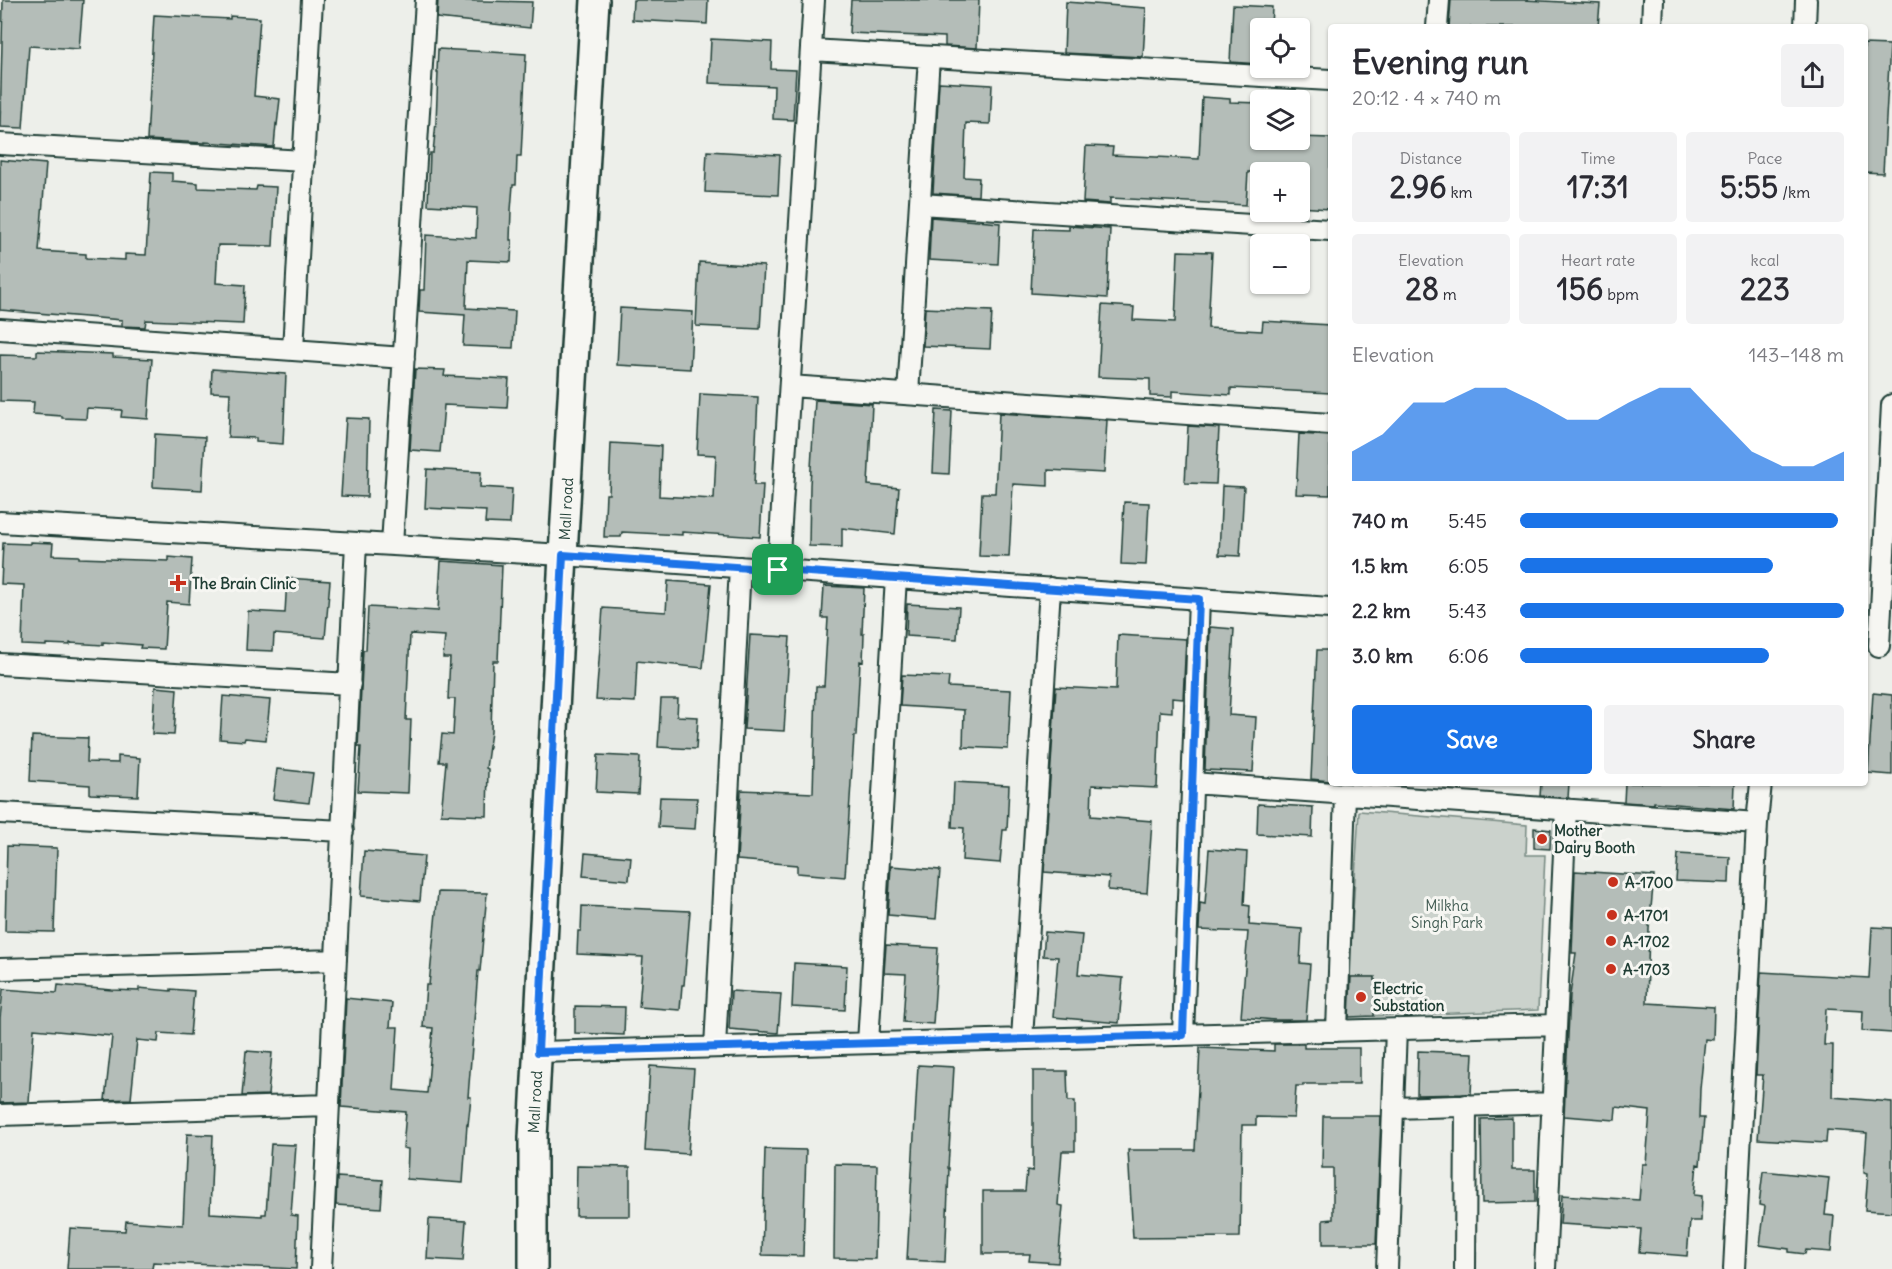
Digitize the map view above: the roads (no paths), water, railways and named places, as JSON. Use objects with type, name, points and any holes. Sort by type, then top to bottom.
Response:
[{"type":"street","points":[[293,350],[312,0]]},
{"type":"street","points":[[392,545],[426,0]]},
{"type":"street","name":"Mall road","points":[[533,1269],[533,1138],[595,0]]},
{"type":"street","points":[[778,570],[814,0]]},
{"type":"street","points":[[1437,24],[1439,0]]},
{"type":"street","points":[[1652,24],[1653,0]]},
{"type":"street","points":[[1805,24],[1806,0]]},
{"type":"street","points":[[811,50],[1328,80]]},
{"type":"street","points":[[908,394],[929,57]]},
{"type":"street","points":[[0,144],[304,161]]},
{"type":"street","points":[[920,204],[1328,230]]},
{"type":"street","points":[[0,329],[404,358]]},
{"type":"street","points":[[790,386],[1328,424]]},
{"type":"street","points":[[1878,646],[1892,405]]},
{"type":"street","points":[[0,522],[563,555],[1328,608]]},
{"type":"street","points":[[321,1269],[356,543]]},
{"type":"street","points":[[715,1047],[740,567]]},
{"type":"street","points":[[868,1043],[896,578]]},
{"type":"street","points":[[1022,1039],[1050,588]]},
{"type":"street","points":[[1183,1035],[1199,599]]},
{"type":"street","points":[[0,664],[350,684]]},
{"type":"street","points":[[1192,783],[1757,823]]},
{"type":"street","points":[[1734,1269],[1761,786]]},
{"type":"street","points":[[1337,1031],[1345,794]]},
{"type":"street","points":[[1545,1269],[1566,809]]},
{"type":"street","points":[[0,813],[343,831]]},
{"type":"street","points":[[0,969],[336,960]]},
{"type":"street","points":[[538,1052],[1556,1025]]},
{"type":"street","points":[[1387,1269],[1396,1029]]},
{"type":"street","points":[[1394,1108],[1553,1103]]},
{"type":"street","points":[[0,1115],[330,1105]]},
{"type":"street","points":[[1465,1269],[1466,1105]]},
{"type":"place","name":"The Brain Clinic","points":[[178,583]]},
{"type":"place","name":"Mother Dairy Booth","points":[[1542,839]]},
{"type":"place","name":"A-1700","points":[[1613,882]]},
{"type":"place","name":"A-1701","points":[[1612,915]]},
{"type":"place","name":"A-1702","points":[[1611,941]]},
{"type":"place","name":"A-1703","points":[[1611,969]]},
{"type":"place","name":"Electric Substation","points":[[1361,997]]},
{"type":"park label","name":"Milkha Singh Park","points":[[1447,914]]}]
